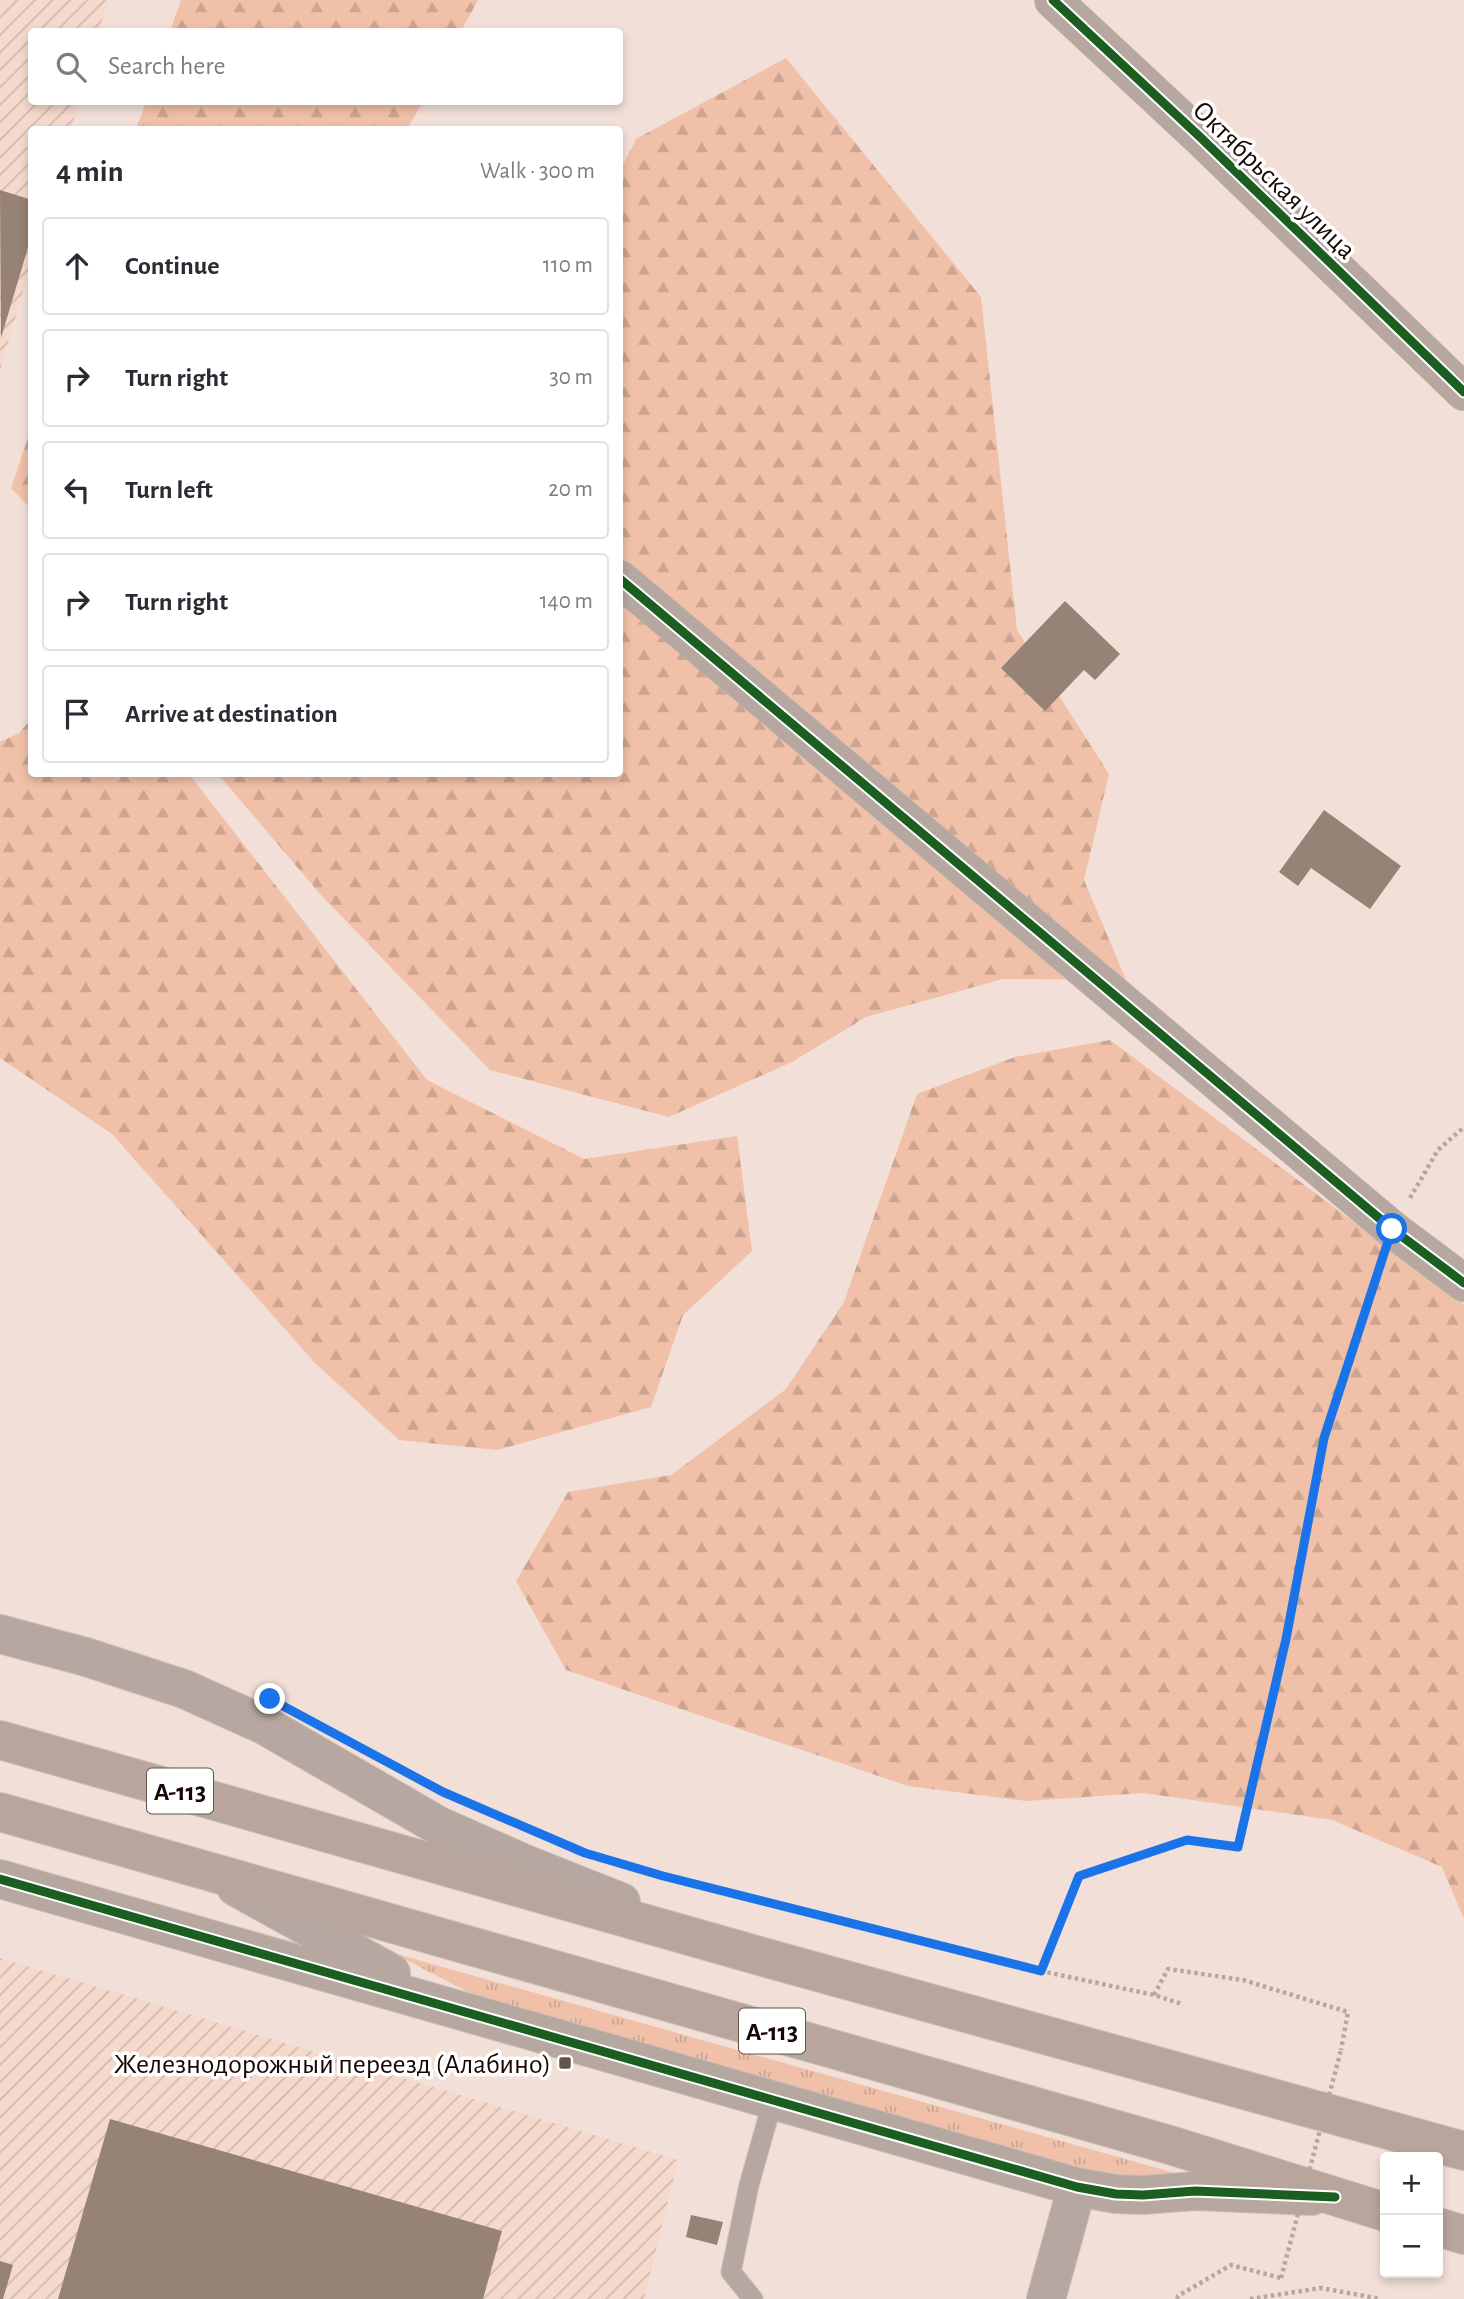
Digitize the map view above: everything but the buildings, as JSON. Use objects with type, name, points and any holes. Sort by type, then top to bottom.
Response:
[{"type":"highway","name":"А-113","points":[[0,1740],[756,1955],[1464,2151]]},
{"type":"highway","name":"А-113","points":[[0,1812],[1170,2145],[1380,2210]]},
{"type":"highway","points":[[1443,2229],[1464,2235]]},
{"type":"street","name":"Октябрьская улица","points":[[1054,0],[1464,392]]},
{"type":"street","points":[[623,582],[1392,1229],[1464,1283]]},
{"type":"street","points":[[0,1634],[86,1657],[184,1689],[264,1725],[439,1826],[525,1864],[756,1955]]},
{"type":"street","points":[[206,1871],[455,2009]]},
{"type":"street","points":[[0,1879],[1077,2187],[1116,2194],[1195,2191],[1335,2197]]},
{"type":"street","points":[[1045,2299],[1077,2187]]},
{"type":"lane","points":[[754,2299],[732,2272],[749,2185],[773,2100]]},
{"type":"path","points":[[1041,1971],[1079,1876],[1187,1840],[1238,1847],[1286,1639],[1324,1438],[1392,1229],[1438,1150],[1464,1126]]},
{"type":"path","points":[[637,1868],[1041,1971],[1154,1995],[1182,2004]]},
{"type":"path","points":[[1154,1995],[1167,1969],[1243,1980],[1348,2012],[1341,2049],[1280,2278],[1231,2265],[1177,2299]]},
{"type":"path","points":[[1250,2299],[1321,2288],[1381,2299]]},
{"type":"shaded area","points":[[0,0],[108,0],[100,28],[28,28],[28,105],[78,105],[72,126],[28,126],[28,273],[0,371]]},
{"type":"shaded area","points":[[0,1958],[678,2160],[644,2299],[0,2299]]},
{"type":"green space","points":[[181,0],[478,0],[463,28],[171,28]]},
{"type":"green space","points":[[786,58],[981,297],[1017,630],[1109,774],[1084,880],[1126,980],[1003,979],[866,1017],[792,1062],[669,1117],[490,1070],[320,894],[221,777],[623,777],[623,165],[636,139]]},
{"type":"green space","points":[[145,105],[421,105],[409,126],[137,126]]},
{"type":"green space","points":[[28,438],[28,506],[11,488]]},
{"type":"green space","points":[[28,722],[28,777],[191,777],[427,1080],[584,1159],[737,1136],[752,1251],[683,1315],[651,1407],[497,1450],[399,1440],[315,1363],[112,1134],[0,1058],[0,742],[19,733]]},
{"type":"green space","points":[[1110,1040],[1464,1304],[1464,1919],[1442,1867],[1332,1820],[1144,1793],[1026,1801],[908,1786],[566,1670],[516,1581],[568,1492],[671,1475],[786,1389],[844,1302],[917,1094],[1015,1057]]},
{"type":"green space","points":[[393,1953],[1182,2175],[1112,2176],[1083,2171],[508,2007],[466,1991]]},
{"type":"cycle path","points":[[1053,0],[1199,136],[1464,392]]},
{"type":"cycle path","points":[[623,582],[1392,1229],[1464,1283]]},
{"type":"cycle path","points":[[0,1879],[1077,2187],[1116,2194],[1195,2191],[1335,2197]]},
{"type":"place","name":"Железнодорожный переезд (Алабино)","points":[[565,2063]]},
{"type":"route","points":[[270,1699],[443,1792],[585,1853],[663,1876],[1041,1971],[1079,1876],[1187,1840],[1238,1847],[1286,1639],[1324,1438],[1392,1229]]}]
